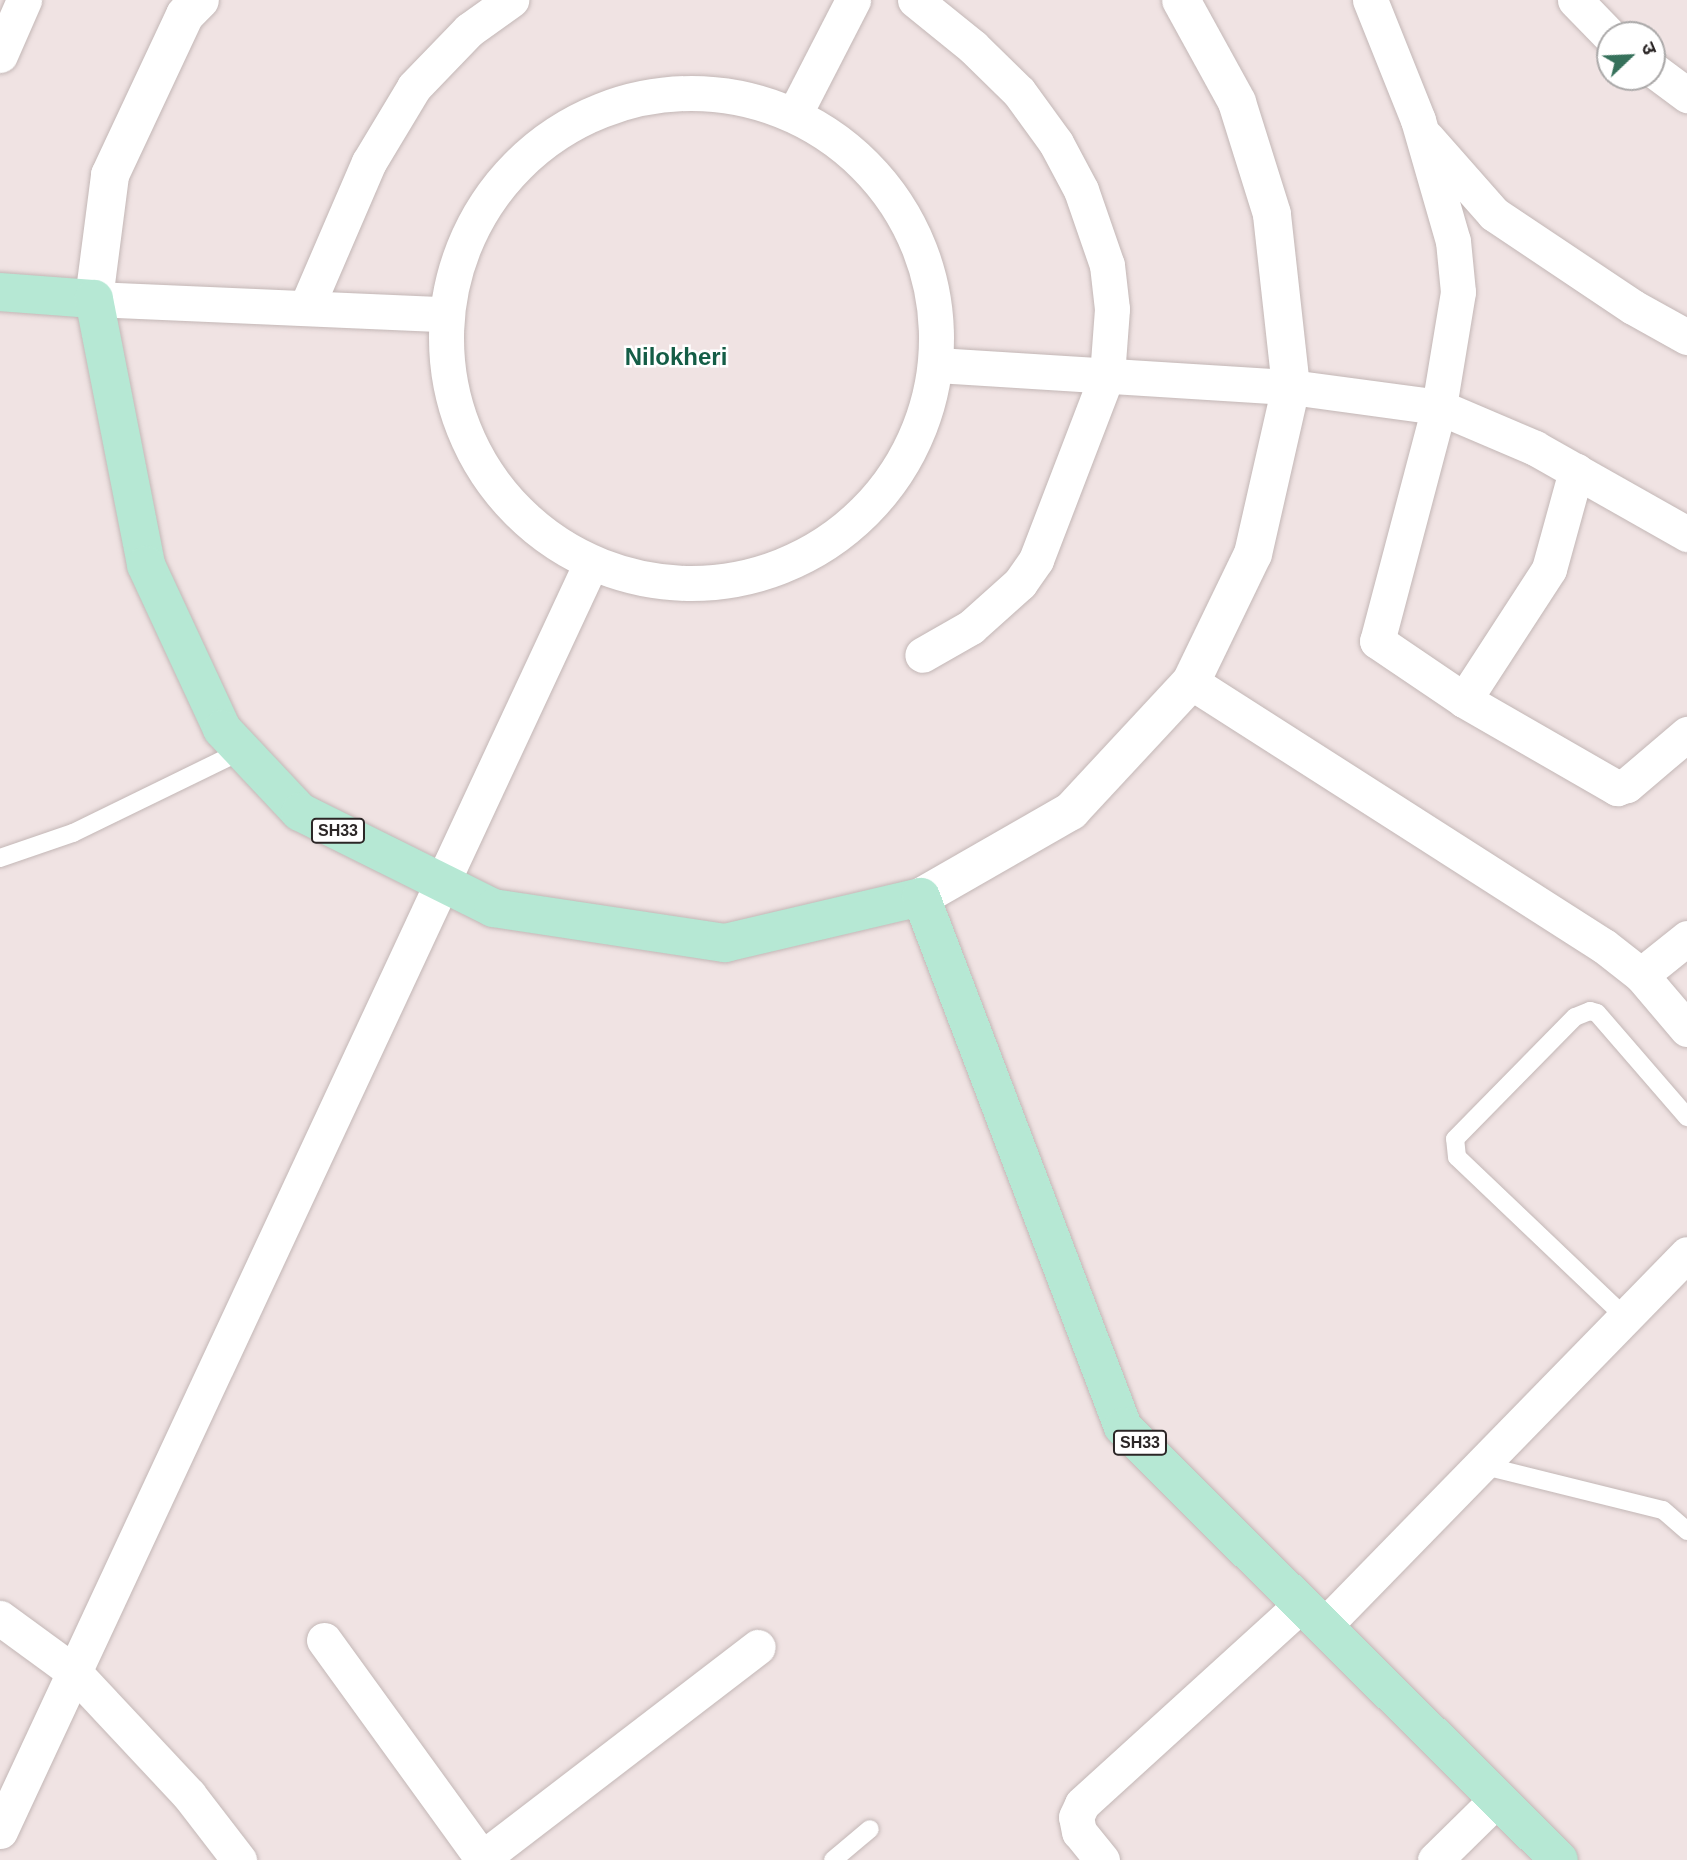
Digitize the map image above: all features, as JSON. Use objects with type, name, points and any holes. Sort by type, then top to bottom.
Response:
[{"type":"main road","points":[[0,292],[94,299]]},
{"type":"main road","name":"SH33","points":[[94,299],[146,565],[222,729],[300,812],[493,908],[725,943],[920,897],[1124,1427],[1559,1860]]},
{"type":"street","points":[[0,55],[24,0]]},
{"type":"street","points":[[200,0],[185,15],[110,175],[94,299],[444,314]]},
{"type":"street","points":[[306,308],[369,162],[414,87],[469,30],[511,0]]},
{"type":"street","points":[[794,113],[853,0]]},
{"type":"street","points":[[915,0],[973,47],[1019,92],[1056,143],[1081,190],[1107,265],[1112,309],[1107,375],[1036,560],[1020,583],[971,628],[922,655]]},
{"type":"street","points":[[920,897],[1071,811],[1191,682],[1253,554],[1291,387],[1272,214],[1237,102],[1181,0]]},
{"type":"street","points":[[1370,0],[1420,130],[1453,241],[1458,292],[1439,407],[1376,637],[1379,644],[1464,700],[1616,788],[1627,785],[1687,734]]},
{"type":"street","points":[[1575,0],[1596,22]]},
{"type":"street","points":[[1666,79],[1687,95]]},
{"type":"street","points":[[680,90],[758,99],[794,113],[849,147],[907,218],[936,306],[937,365],[929,407],[872,508],[811,556],[715,586],[623,577],[590,565],[523,520],[475,458],[447,379],[444,314],[452,269],[496,184],[570,121],[680,90]]},
{"type":"street","points":[[1420,130],[1494,214],[1633,307],[1687,337]]},
{"type":"street","points":[[937,365],[1291,387],[1439,407],[1535,448],[1687,534]]},
{"type":"street","points":[[1464,700],[1549,569],[1576,471]]},
{"type":"street","points":[[0,1831],[590,565]]},
{"type":"street","points":[[1191,682],[1604,946],[1641,975],[1687,1029]]},
{"type":"street","points":[[1641,975],[1687,938]]},
{"type":"street","points":[[1102,1860],[1079,1832],[1076,1817],[1082,1804],[1312,1615],[1481,1465],[1687,1254]]},
{"type":"street","points":[[0,1618],[74,1672],[189,1795],[239,1860]]},
{"type":"street","points":[[324,1640],[481,1859],[758,1647]]},
{"type":"street","points":[[1435,1860],[1497,1799]]},
{"type":"lane","points":[[0,858],[73,833],[243,750]]},
{"type":"lane","points":[[1625,1317],[1457,1157],[1455,1139],[1575,1017],[1590,1011],[1597,1013],[1687,1116]]},
{"type":"lane","points":[[1481,1465],[1663,1510],[1687,1531]]},
{"type":"lane","points":[[833,1860],[870,1829]]},
{"type":"district","name":"Nilokheri","points":[[676,357]]}]
